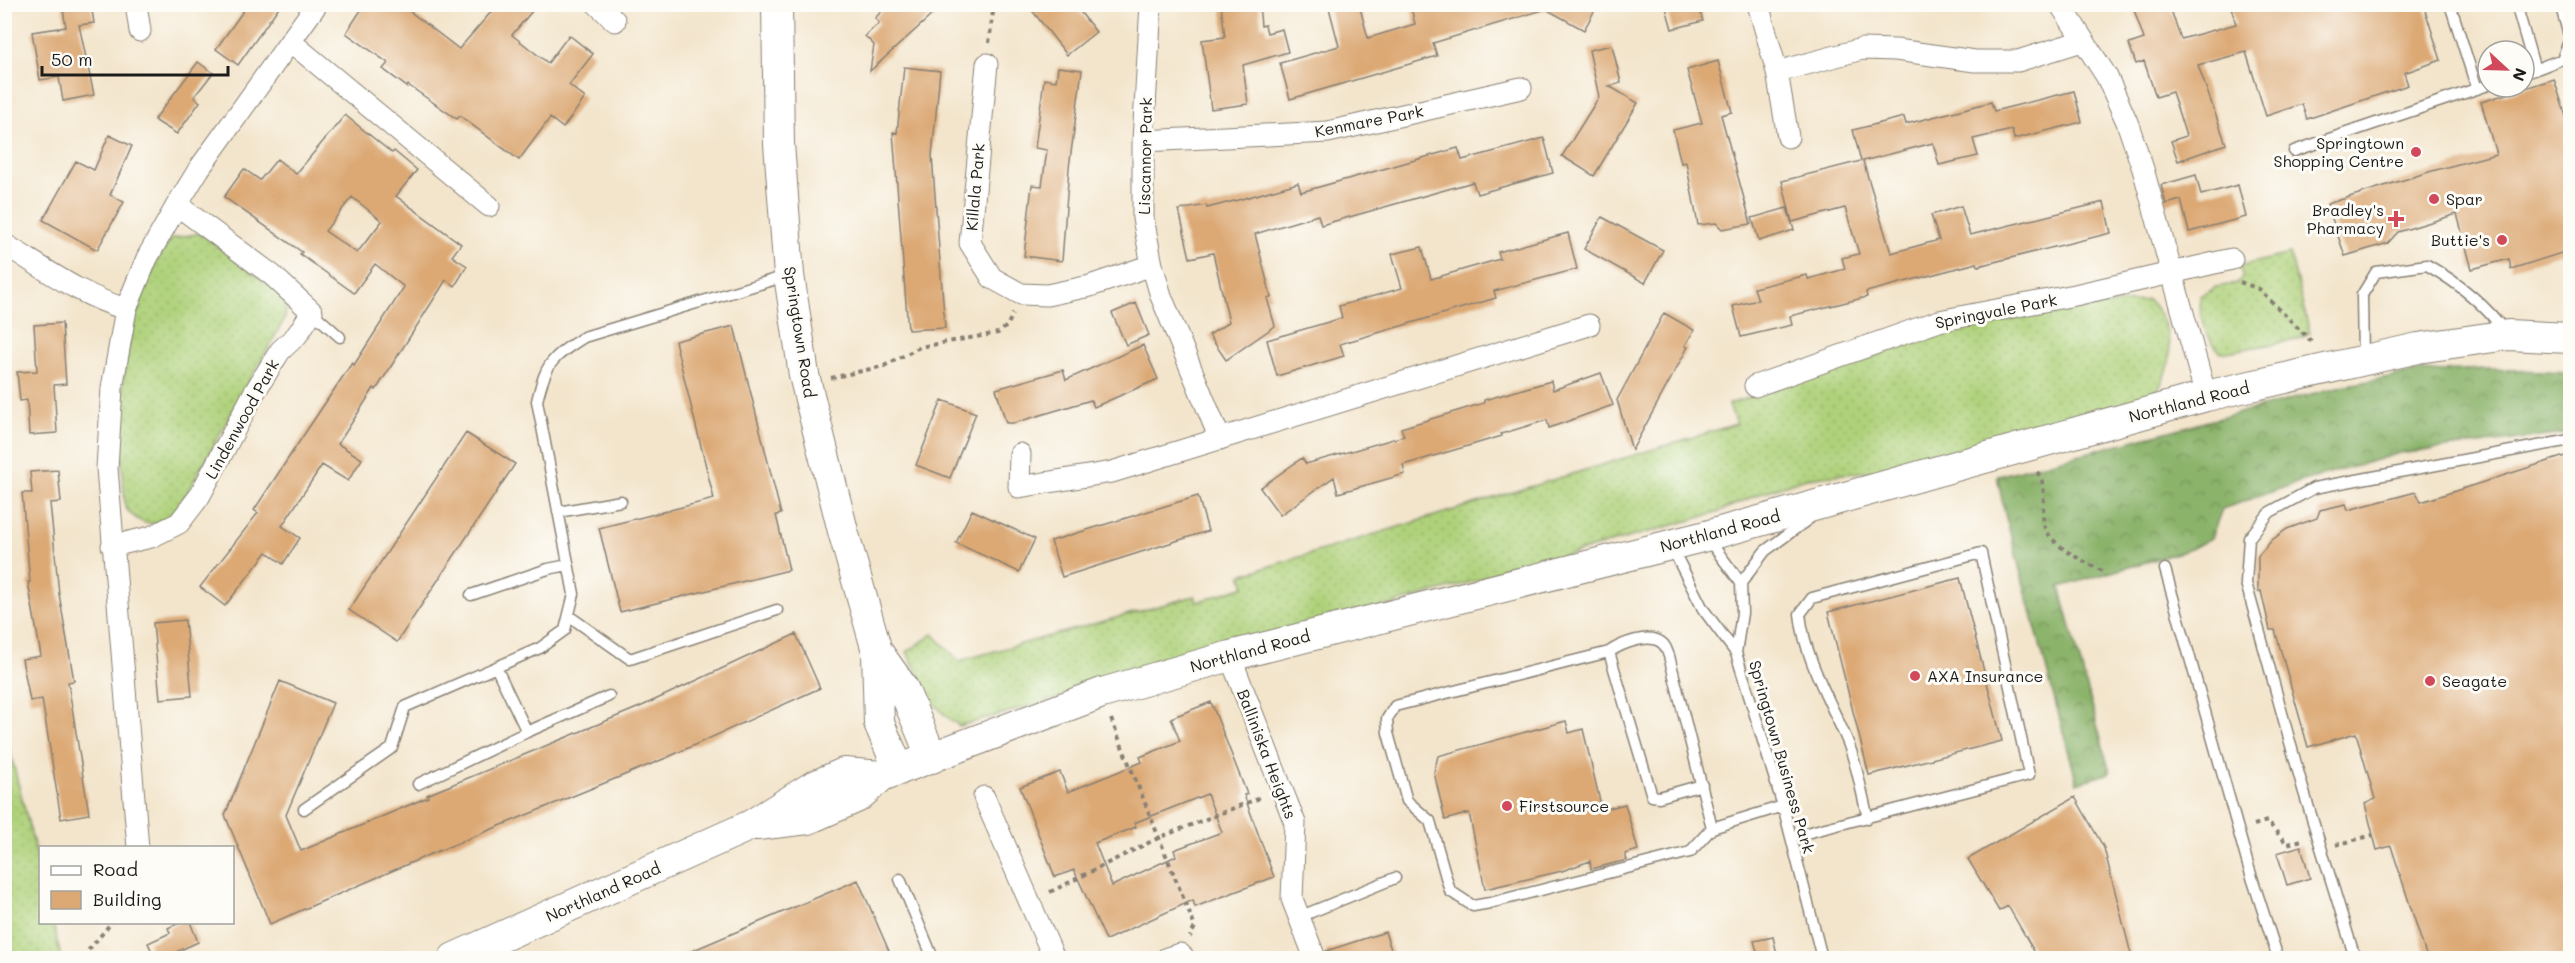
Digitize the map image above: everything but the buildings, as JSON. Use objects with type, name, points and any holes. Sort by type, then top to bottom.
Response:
[{"type":"main road","name":"Springtown Road","points":[[777,4],[779,144],[789,275],[804,375],[843,531],[877,651],[879,723],[890,773]]},
{"type":"main road","name":"Northland Road","points":[[454,958],[752,825],[812,787],[844,773],[890,773],[1102,693],[1230,656],[1706,536],[2206,396],[2418,348],[2508,335],[2571,338]]},
{"type":"main road","name":"Springtown Road","points":[[877,651],[903,688],[932,758]]},
{"type":"street","points":[[136,4],[140,31]]},
{"type":"street","points":[[138,846],[107,468],[112,388],[126,309],[147,258],[177,205],[317,4]]},
{"type":"street","points":[[597,4],[615,21]]},
{"type":"street","name":"Liscannor Park","points":[[1151,4],[1143,141],[1143,218],[1161,296],[1220,439]]},
{"type":"street","points":[[1758,4],[1777,72],[1788,137]]},
{"type":"street","points":[[2060,4],[2107,77],[2127,122],[2144,169],[2206,396]]},
{"type":"street","points":[[1777,72],[1862,49],[1896,50],[1975,60],[2018,61],[2082,41]]},
{"type":"street","points":[[291,42],[489,206]]},
{"type":"street","name":"Killala Park","points":[[987,64],[970,243],[992,278],[1021,294],[1047,296],[1090,286],[1152,265]]},
{"type":"street","name":"Kenmare Park","points":[[1143,141],[1328,132],[1521,88]]},
{"type":"street","points":[[177,205],[273,275],[312,312]]},
{"type":"street","points":[[4,244],[56,277],[104,303],[126,309]]},
{"type":"street","name":"Springvale Park","points":[[1755,386],[1939,321],[2075,295],[2232,259]]},
{"type":"street","name":"Lindenwood Park","points":[[112,546],[151,537],[179,523],[199,497],[254,393],[280,351],[297,335],[312,312]]},
{"type":"street","points":[[1020,454],[1019,487],[1112,472],[1589,325]]},
{"type":"street","name":"Balliniska Heights","points":[[1230,656],[1295,823],[1292,899],[1315,958]]},
{"type":"street","points":[[984,797],[1054,958]]},
{"type":"lane","points":[[2450,4],[2476,69]]},
{"type":"lane","points":[[2516,4],[2523,39]]},
{"type":"lane","points":[[2536,70],[2562,59],[2570,39],[2560,4]]},
{"type":"lane","points":[[2294,151],[2476,89]]},
{"type":"lane","points":[[2363,360],[2362,295],[2376,272],[2427,265],[2469,293],[2495,318],[2508,335]]},
{"type":"lane","points":[[304,809],[392,748],[405,707],[540,648],[565,630],[574,594],[537,401],[543,375],[556,355],[584,337],[789,275]]},
{"type":"lane","points":[[312,312],[340,337]]},
{"type":"lane","points":[[2355,958],[2303,789],[2246,583],[2249,538],[2270,512],[2314,488],[2571,440]]},
{"type":"lane","points":[[1741,583],[1764,550],[1838,499]]},
{"type":"lane","points":[[558,512],[621,501]]},
{"type":"lane","points":[[1706,536],[1741,583],[1742,613],[1736,653]]},
{"type":"lane","name":"Springtown Business Park","points":[[1670,545],[1704,609],[1736,653],[1783,806],[1822,958]]},
{"type":"lane","points":[[1791,837],[1868,818],[2030,775],[1981,553],[1812,598],[1800,614],[1802,631],[1818,681],[1846,739],[1868,818]]},
{"type":"lane","points":[[471,595],[548,569],[568,565]]},
{"type":"lane","points":[[2165,569],[2248,865],[2278,958]]},
{"type":"lane","points":[[568,616],[630,659],[777,610]]},
{"type":"lane","points":[[1712,828],[1664,644],[1656,640],[1644,639],[1621,644],[1609,652],[1395,706],[1387,719],[1388,734],[1407,801],[1430,821],[1450,891],[1473,906],[1690,852],[1712,828],[1783,806]]},
{"type":"lane","points":[[1609,652],[1652,796],[1659,797],[1702,785]]},
{"type":"lane","points":[[496,667],[526,732]]},
{"type":"lane","points":[[418,784],[526,732],[609,696]]},
{"type":"lane","points":[[1299,917],[1395,878]]},
{"type":"lane","points":[[900,879],[933,958]]},
{"type":"path","points":[[987,64],[994,4]]},
{"type":"path","points":[[2234,281],[2244,282],[2259,289],[2316,346]]},
{"type":"path","points":[[829,378],[884,366],[920,347],[998,333],[1007,326],[1021,294]]},
{"type":"path","points":[[2025,446],[2031,466],[2041,476],[2045,528],[2067,551],[2106,573]]},
{"type":"path","points":[[1113,726],[1195,927],[1177,957]]},
{"type":"path","points":[[1031,902],[1158,838],[1281,790]]},
{"type":"path","points":[[87,958],[86,952],[110,924]]},
{"type":"green space","points":[[200,233],[281,294],[286,307],[285,318],[183,500],[163,520],[148,523],[141,521],[125,507],[121,414],[128,346],[140,300],[159,258],[171,239]]},
{"type":"green space","points":[[2290,254],[2310,333],[2296,340],[2221,353],[2204,327],[2200,305],[2201,296],[2216,287],[2235,284],[2243,277],[2239,266]]},
{"type":"green space","points":[[2148,300],[2164,323],[2170,351],[2164,378],[2147,399],[1882,470],[1806,478],[1759,494],[1716,513],[960,726],[950,720],[935,703],[907,652],[933,634],[959,661],[1195,596],[1197,602],[1245,586],[1241,575],[1736,424],[1729,404],[1945,333],[2046,313]]},
{"type":"green space","points":[[2486,369],[2570,372],[2570,433],[2397,454],[2297,483],[2222,509],[2211,538],[2191,549],[2060,587],[2110,773],[2077,783],[2005,514],[1997,476],[2342,386],[2416,372]]},
{"type":"green space","points":[[5,732],[39,864],[39,924],[53,924],[61,958],[5,958]]},
{"type":"place","name":"Springtown Shopping Centre","points":[[2416,152]]},
{"type":"place","name":"Spar","points":[[2434,199]]},
{"type":"place","name":"Bradley's Pharmacy","points":[[2396,219]]},
{"type":"place","name":"Buttie's","points":[[2502,240]]},
{"type":"place","name":"AXA Insurance","points":[[1915,676]]},
{"type":"place","name":"Seagate","points":[[2430,681]]},
{"type":"place","name":"Firstsource","points":[[1507,806]]}]
